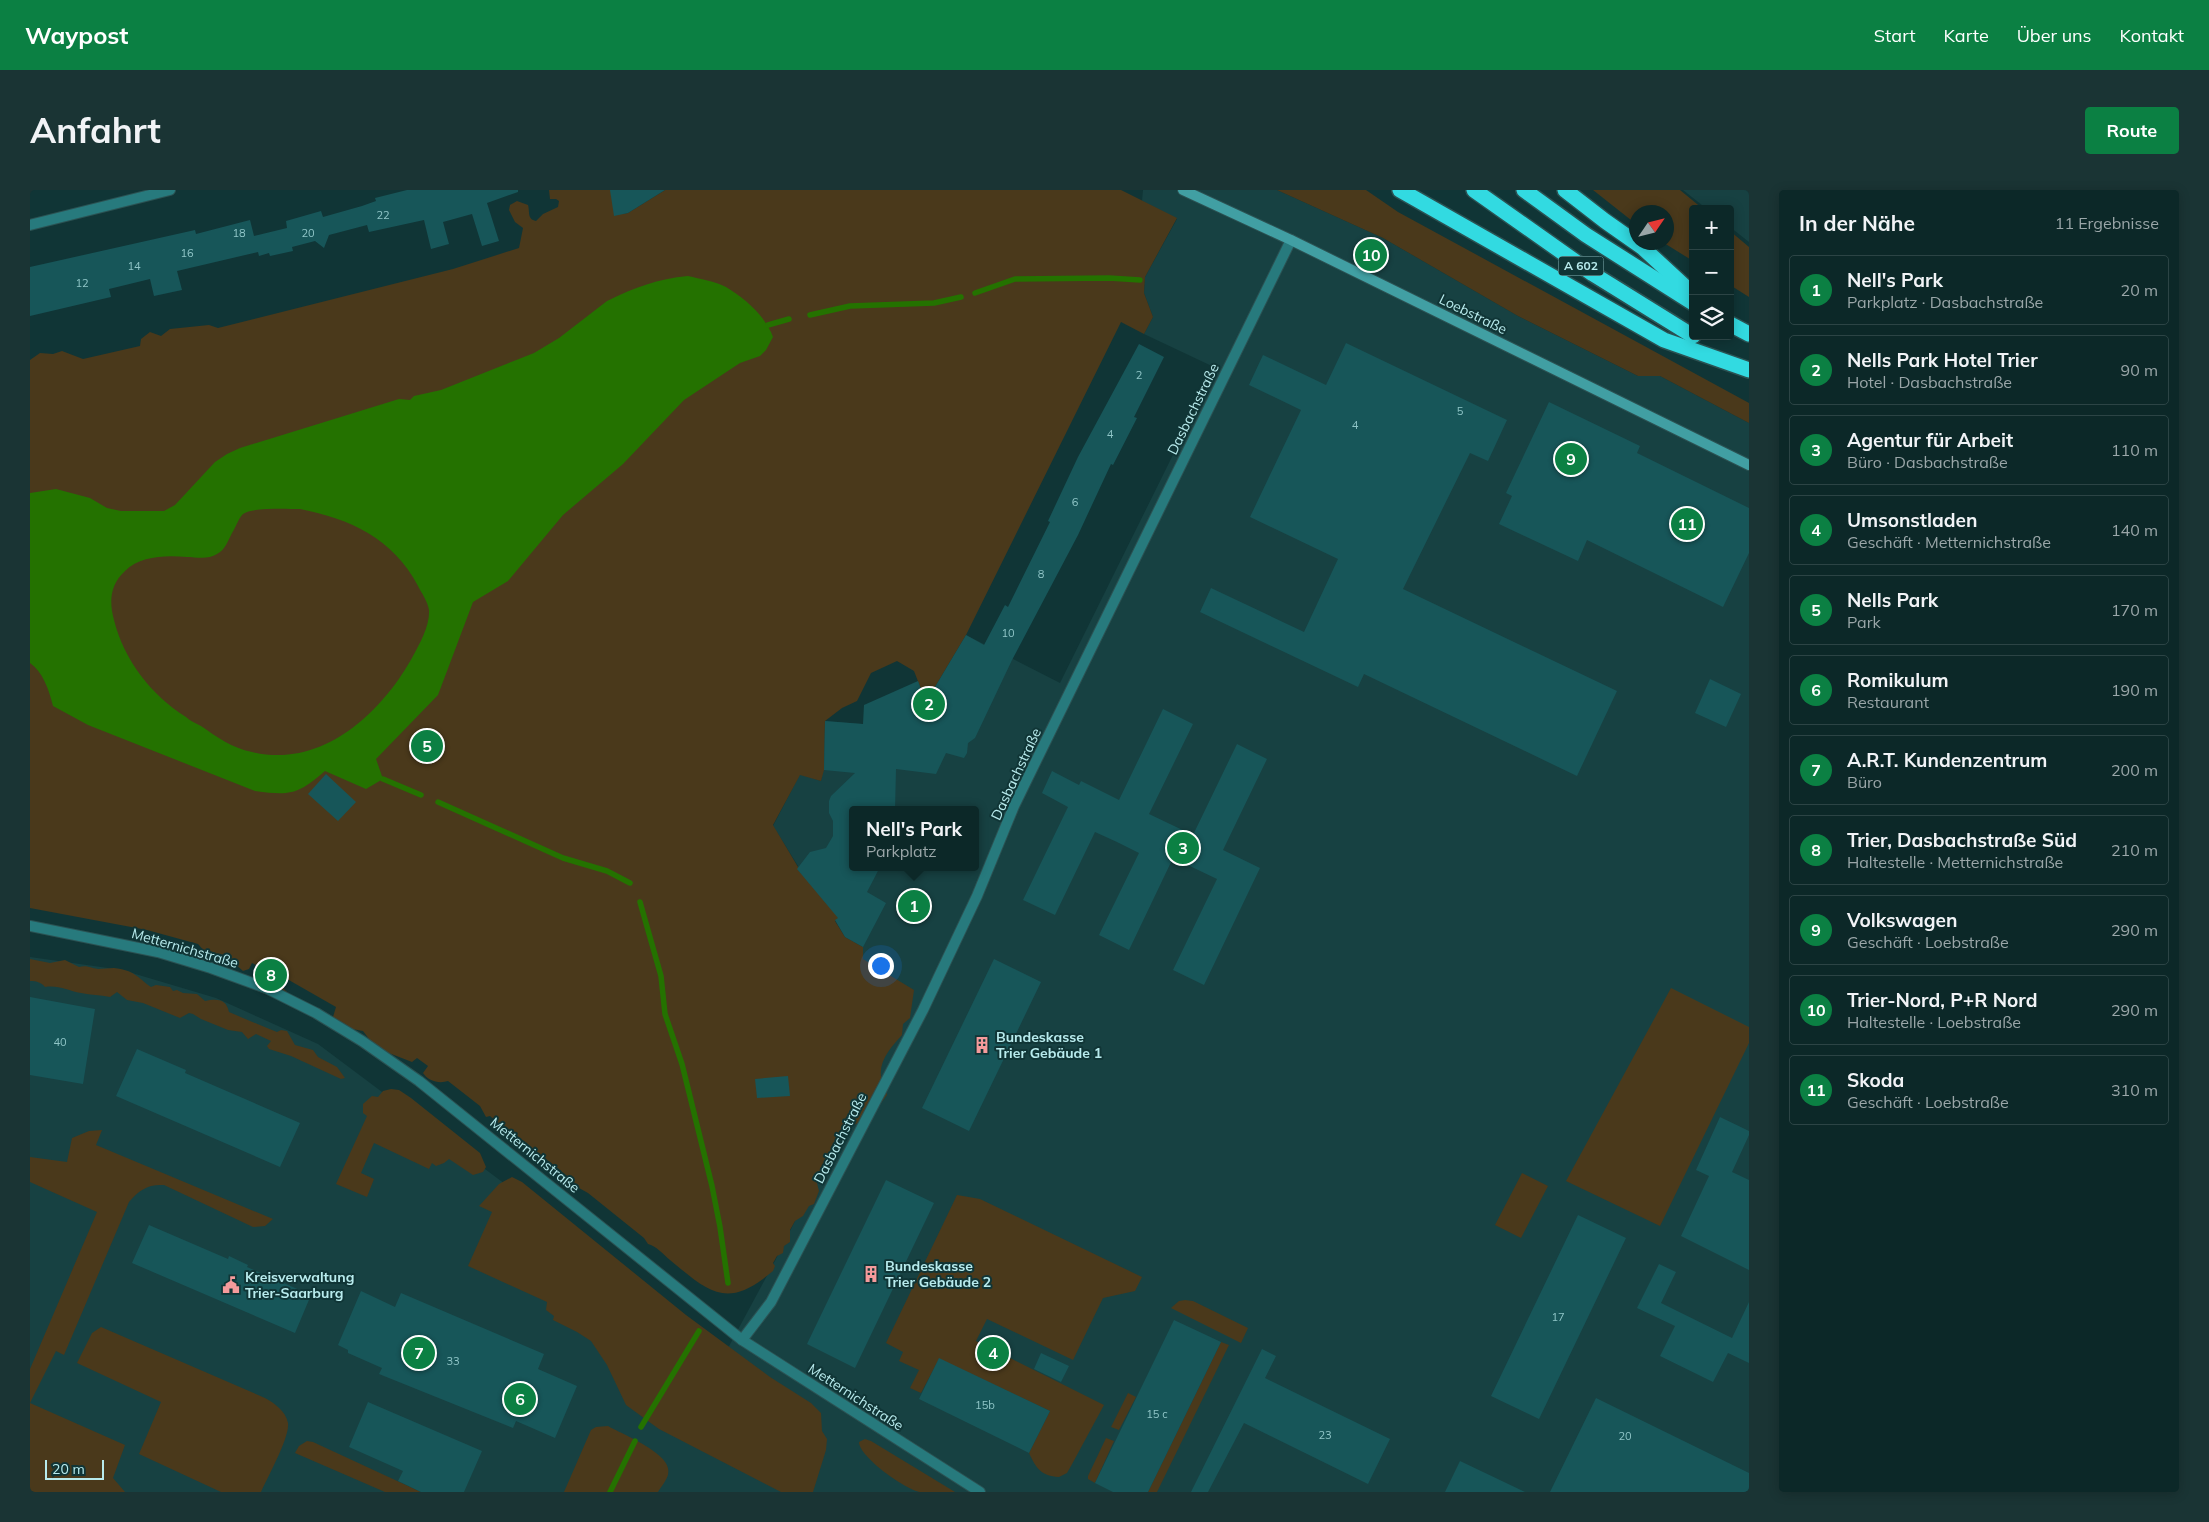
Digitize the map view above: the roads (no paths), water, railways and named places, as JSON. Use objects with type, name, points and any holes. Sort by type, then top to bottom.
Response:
[{"type":"highway","points":[[1400,190],[1664,340],[1749,370]]},
{"type":"highway","name":"A 602","points":[[1474,190],[1593,274],[1689,334]]},
{"type":"highway","name":"A 602","points":[[1524,190],[1586,236],[1689,300]]},
{"type":"highway","points":[[1565,190],[1642,247],[1689,290]]},
{"type":"highway","points":[[1734,326],[1749,334]]},
{"type":"highway","name":"A 602","points":[[1700,340],[1749,370]]},
{"type":"main road","name":"Loebstraße","points":[[1183,190],[1291,240],[1749,466]]},
{"type":"street","points":[[30,225],[170,190]]},
{"type":"street","name":"Dasbachstraße","points":[[742,1340],[771,1302],[923,1010],[977,896],[1014,806],[1291,240]]},
{"type":"street","name":"Metternichstraße","points":[[30,926],[158,952],[194,962],[266,988],[316,1013],[362,1041],[434,1092],[742,1340],[980,1492]]},
{"type":"waterway","points":[[975,293],[1015,279],[1109,278],[1140,280]]},
{"type":"waterway","points":[[810,315],[850,306],[934,303],[961,297]]},
{"type":"waterway","points":[[768,325],[789,319]]},
{"type":"waterway","points":[[383,779],[421,795]]},
{"type":"waterway","points":[[438,802],[563,858],[607,871],[630,883]]},
{"type":"waterway","points":[[640,902],[661,976],[665,1014],[682,1064],[712,1186],[728,1283]]},
{"type":"waterway","points":[[641,1427],[699,1331]]},
{"type":"waterway","points":[[610,1492],[635,1441]]},
{"type":"place","name":"Trier-Nord, P+R Nord","points":[[1371,255]]},
{"type":"place","name":"Volkswagen","points":[[1571,459]]},
{"type":"place","name":"Skoda","points":[[1687,524]]},
{"type":"place","name":"Nells Park Hotel Trier","points":[[929,704]]},
{"type":"place","name":"Nells Park","points":[[427,746]]},
{"type":"place","name":"Agentur für Arbeit","points":[[1183,848]]},
{"type":"place","name":"Nell's Park","points":[[914,906]]},
{"type":"place","name":"Trier, Dasbachstraße Süd","points":[[271,975]]},
{"type":"place","name":"Bundeskasse Trier Gebäude 1","points":[[982,1045]]},
{"type":"place","name":"Bundeskasse Trier Gebäude 2","points":[[871,1274]]},
{"type":"place","name":"Kreisverwaltung Trier-Saarburg","points":[[231,1285]]},
{"type":"place","name":"A.R.T. Kundenzentrum","points":[[419,1353]]},
{"type":"place","name":"Umsonstladen","points":[[993,1353]]},
{"type":"place","name":"Romikulum","points":[[520,1399]]}]
